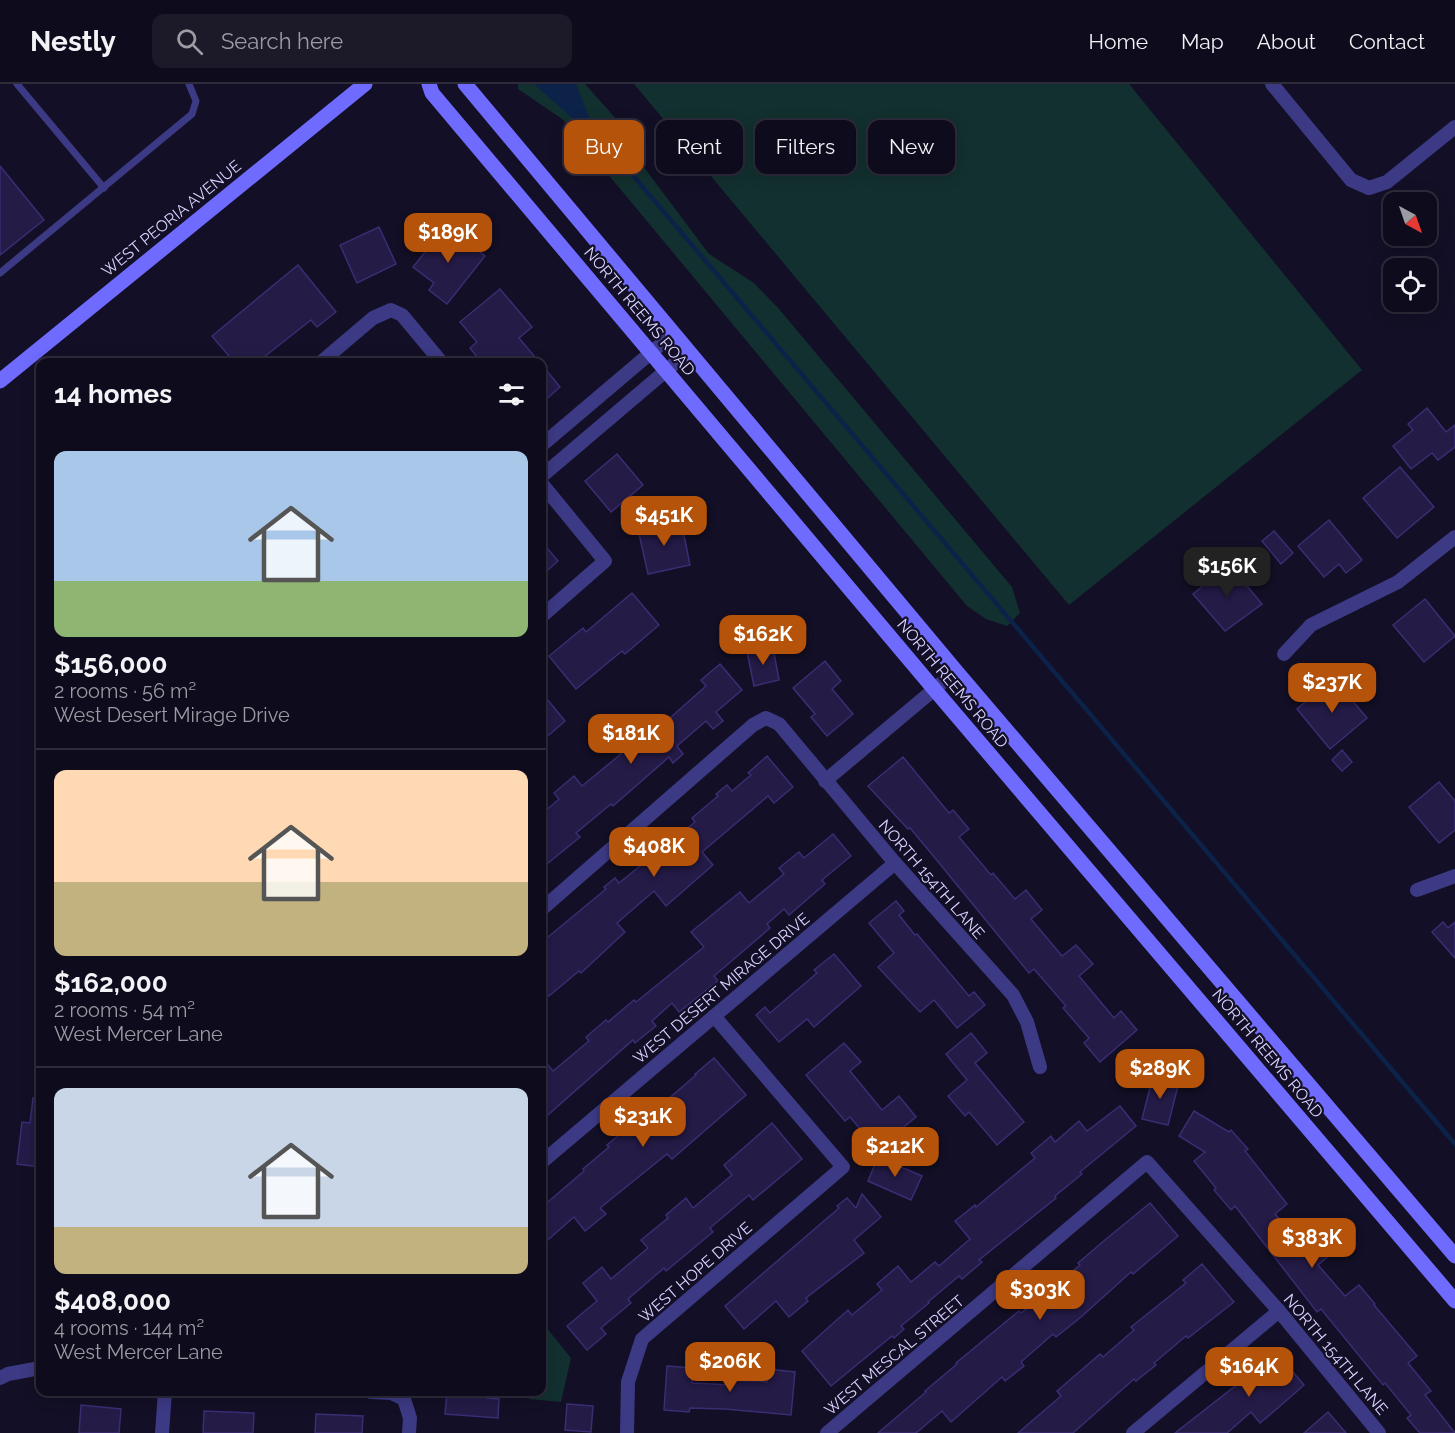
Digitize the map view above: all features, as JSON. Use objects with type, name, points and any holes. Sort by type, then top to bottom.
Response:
[{"type":"main road","name":"WEST PEORIA AVENUE","points":[[0,381],[365,84]]},
{"type":"main road","name":"NORTH REEMS ROAD","points":[[429,84],[432,93],[933,689],[1455,1301]]},
{"type":"main road","name":"NORTH REEMS ROAD","points":[[465,84],[956,671],[1455,1256]]},
{"type":"street","points":[[1272,84],[1351,180],[1369,188],[1387,182],[1455,127]]},
{"type":"street","points":[[326,358],[373,318],[391,310],[402,315],[438,358]]},
{"type":"street","points":[[546,442],[673,334]]},
{"type":"street","points":[[546,473],[688,352]]},
{"type":"street","points":[[588,406],[604,424]]},
{"type":"street","points":[[546,489],[605,561],[546,613]]},
{"type":"street","points":[[1284,654],[1311,625],[1398,582],[1455,537]]},
{"type":"street","points":[[825,781],[956,671]]},
{"type":"street","name":"NORTH 154TH LANE","points":[[546,906],[753,725],[766,718],[779,724],[894,863],[1013,995],[1027,1022],[1040,1067]]},
{"type":"street","name":"WEST DESERT MIRAGE DRIVE","points":[[546,1159],[894,863]]},
{"type":"street","points":[[1417,890],[1455,876]]},
{"type":"street","name":"WEST HOPE DRIVE","points":[[627,1433],[628,1382],[642,1339],[843,1167],[714,1016]]},
{"type":"street","name":"NORTH 154TH LANE","points":[[1147,1162],[1279,1311],[1379,1433]]},
{"type":"street","name":"WEST MESCAL STREET","points":[[827,1433],[1147,1162]]},
{"type":"street","points":[[1132,1433],[1279,1311]]},
{"type":"street","points":[[0,1378],[8,1374],[36,1369]]},
{"type":"street","points":[[162,1433],[165,1396]]},
{"type":"street","points":[[396,1396],[404,1399],[410,1418],[409,1433]]},
{"type":"street","points":[[627,1433],[633,1433]]},
{"type":"lane","points":[[17,84],[104,188]]},
{"type":"lane","points":[[0,273],[192,114],[196,101],[189,84]]},
{"type":"green space","points":[[518,84],[585,84],[617,120],[564,121],[518,89]]},
{"type":"green space","points":[[634,84],[1129,84],[1362,370],[1069,605],[709,174],[743,174],[743,120],[664,120]]},
{"type":"green space","points":[[644,167],[709,254],[754,283],[779,309],[1012,587],[1020,613],[1007,626],[986,619],[967,606],[608,174],[644,174]]},
{"type":"green space","points":[[546,1327],[571,1358],[561,1402],[529,1399],[529,1396],[546,1396]]},
{"type":"water","points":[[534,84],[576,84],[590,120],[574,120]]},
{"type":"building","points":[[0,166],[44,220],[0,255]]},
{"type":"building","points":[[446,226],[485,256],[447,304],[429,290],[434,283],[413,267]]},
{"type":"building","points":[[379,227],[396,264],[357,283],[340,245]]},
{"type":"building","points":[[298,265],[336,312],[317,327],[311,320],[265,358],[231,358],[212,336]]},
{"type":"building","points":[[500,289],[532,327],[519,338],[536,358],[478,358],[470,348],[477,342],[460,322]]},
{"type":"building","points":[[546,370],[560,387],[546,399]]},
{"type":"building","points":[[1427,408],[1446,432],[1455,425],[1455,447],[1438,460],[1432,453],[1411,469],[1393,446],[1413,430],[1408,424]]},
{"type":"building","points":[[617,454],[643,485],[611,512],[585,481]]},
{"type":"building","points":[[1400,467],[1434,507],[1397,538],[1363,498]]},
{"type":"building","points":[[681,520],[690,565],[648,574],[638,529]]},
{"type":"building","points":[[1329,520],[1362,560],[1346,573],[1339,564],[1324,577],[1298,546]]},
{"type":"building","points":[[1274,531],[1293,553],[1281,564],[1262,541]]},
{"type":"building","points":[[546,547],[558,561],[546,572]]},
{"type":"building","points":[[1229,564],[1262,604],[1225,631],[1193,594]]},
{"type":"building","points":[[632,593],[659,625],[625,654],[622,651],[576,689],[549,656],[583,628],[586,632]]},
{"type":"building","points":[[1425,599],[1455,636],[1424,662],[1393,625]]},
{"type":"building","points":[[773,647],[779,680],[754,686],[747,652]]},
{"type":"building","points":[[825,661],[841,681],[832,689],[853,714],[827,736],[811,717],[815,714],[793,688]]},
{"type":"building","points":[[720,664],[742,690],[716,712],[723,721],[713,729],[706,721],[677,746],[683,754],[673,763],[669,757],[613,806],[611,804],[576,833],[580,837],[546,865],[546,810],[559,799],[554,793],[574,776],[582,786],[621,754],[612,743],[631,726],[644,741],[706,686],[701,680]]},
{"type":"building","points":[[1333,678],[1367,718],[1330,749],[1297,709]]},
{"type":"building","points":[[546,698],[565,721],[546,738]]},
{"type":"building","points":[[1342,750],[1352,762],[1342,771],[1332,760]]},
{"type":"building","points":[[767,756],[793,787],[774,803],[768,796],[702,852],[713,865],[666,906],[654,891],[617,923],[625,932],[581,973],[579,971],[549,996],[546,992],[546,939],[606,889],[604,887],[615,878],[619,883],[656,855],[695,822],[692,818],[718,796],[716,794],[727,785],[732,791],[751,775],[748,773]]},
{"type":"building","points":[[903,757],[949,813],[953,810],[969,829],[959,837],[991,875],[993,873],[1015,899],[1026,890],[1042,910],[1031,919],[1062,956],[1076,945],[1093,964],[1079,976],[1114,1018],[1121,1011],[1137,1030],[1100,1062],[1084,1043],[1089,1038],[1063,1008],[1066,1006],[1034,969],[1029,973],[910,828],[908,829],[868,786]]},
{"type":"building","points":[[1439,782],[1455,801],[1455,830],[1439,843],[1409,807]]},
{"type":"building","points":[[833,834],[851,856],[822,880],[825,884],[789,915],[784,909],[767,924],[770,928],[714,976],[718,981],[679,1012],[672,1003],[652,1021],[656,1026],[635,1043],[633,1040],[546,1116],[546,1063],[553,1071],[589,1041],[586,1037],[606,1020],[608,1022],[634,1000],[636,1002],[704,947],[691,932],[740,892],[749,903],[784,874],[779,868],[799,852],[804,858]]},
{"type":"building","points":[[896,901],[904,911],[899,915],[915,935],[917,934],[969,996],[974,992],[985,1005],[957,1028],[934,1000],[920,1012],[878,967],[894,953],[869,923]]},
{"type":"building","points":[[1443,922],[1448,928],[1455,922],[1455,958],[1432,932]]},
{"type":"building","points":[[834,954],[861,986],[814,1027],[807,1019],[779,1042],[756,1015],[765,1007],[770,1013],[817,973],[814,970]]},
{"type":"building","points":[[971,1033],[987,1053],[975,1063],[1024,1122],[997,1145],[969,1112],[965,1116],[948,1096],[967,1080],[946,1054]]},
{"type":"building","points":[[844,1043],[861,1062],[850,1071],[882,1110],[899,1096],[916,1117],[877,1149],[850,1117],[845,1121],[806,1075]]},
{"type":"building","points":[[714,1058],[746,1095],[672,1159],[667,1154],[600,1208],[606,1214],[585,1231],[574,1217],[546,1242],[546,1204],[609,1147],[607,1145],[627,1128],[628,1131],[659,1107]]},
{"type":"building","points":[[1153,1076],[1179,1082],[1168,1125],[1142,1119]]},
{"type":"building","points":[[33,1098],[36,1098],[36,1166],[17,1164],[22,1122],[30,1123]]},
{"type":"building","points":[[1120,1106],[1136,1126],[1080,1172],[1082,1174],[1055,1196],[1056,1198],[979,1260],[982,1262],[962,1279],[959,1276],[928,1302],[901,1326],[904,1329],[894,1338],[892,1336],[831,1386],[802,1351],[848,1310],[852,1315],[882,1290],[877,1284],[898,1266],[911,1282],[935,1262],[939,1266],[970,1239],[955,1221],[975,1205],[976,1207],[1035,1158],[1031,1153],[1051,1136],[1055,1142],[1079,1121],[1087,1131]]},
{"type":"building","points":[[1194,1111],[1229,1132],[1231,1130],[1248,1149],[1245,1151],[1287,1204],[1275,1214],[1302,1246],[1315,1235],[1331,1254],[1318,1265],[1345,1296],[1359,1285],[1375,1304],[1417,1356],[1408,1363],[1431,1391],[1425,1395],[1455,1433],[1420,1433],[1407,1418],[1411,1415],[1385,1383],[1383,1385],[1321,1309],[1317,1312],[1235,1206],[1231,1210],[1214,1190],[1216,1188],[1194,1161],[1205,1152],[1179,1136]]},
{"type":"building","points":[[772,1123],[802,1159],[753,1200],[749,1195],[710,1228],[713,1232],[666,1271],[664,1268],[628,1299],[631,1303],[601,1328],[606,1334],[587,1350],[567,1326],[597,1301],[583,1283],[602,1267],[611,1279],[648,1248],[641,1240],[668,1218],[666,1215],[686,1198],[693,1208],[732,1175],[724,1165]]},
{"type":"building","points":[[878,1157],[922,1176],[911,1200],[868,1181]]},
{"type":"building","points":[[862,1194],[881,1217],[854,1240],[864,1253],[806,1298],[808,1301],[789,1317],[776,1301],[744,1329],[725,1306],[839,1208],[837,1206],[847,1198],[856,1208]]},
{"type":"building","points":[[1150,1203],[1178,1236],[1133,1274],[1131,1272],[1056,1337],[1053,1334],[1021,1362],[1024,1366],[1005,1381],[1002,1377],[951,1422],[942,1411],[916,1433],[878,1433],[956,1363],[1019,1311],[1021,1313],[1049,1291],[1080,1265],[1078,1263]]},
{"type":"building","points":[[1202,1264],[1234,1302],[1188,1338],[1186,1336],[1154,1363],[1156,1365],[1136,1381],[1134,1379],[1073,1433],[1018,1433],[1061,1396],[1057,1391],[1100,1354],[1103,1357],[1134,1330],[1131,1327],[1186,1283],[1183,1280]]},
{"type":"building","points":[[1273,1349],[1304,1385],[1279,1407],[1260,1423],[1251,1412],[1227,1433],[1175,1433],[1257,1369],[1254,1365]]},
{"type":"building","points":[[667,1366],[693,1368],[692,1383],[732,1385],[733,1380],[767,1382],[769,1369],[795,1372],[791,1415],[725,1409],[690,1408],[689,1412],[664,1410]]},
{"type":"building","points":[[447,1396],[487,1396],[487,1398],[499,1399],[498,1418],[445,1414]]},
{"type":"building","points":[[567,1404],[593,1406],[591,1432],[565,1430]]},
{"type":"building","points":[[81,1405],[121,1409],[119,1433],[79,1433]]},
{"type":"building","points":[[204,1411],[254,1413],[253,1433],[203,1433]]},
{"type":"building","points":[[1328,1412],[1346,1433],[1304,1433]]},
{"type":"building","points":[[316,1414],[363,1416],[362,1433],[315,1433]]},
{"type":"waterway","points":[[632,174],[1455,1144]]}]
